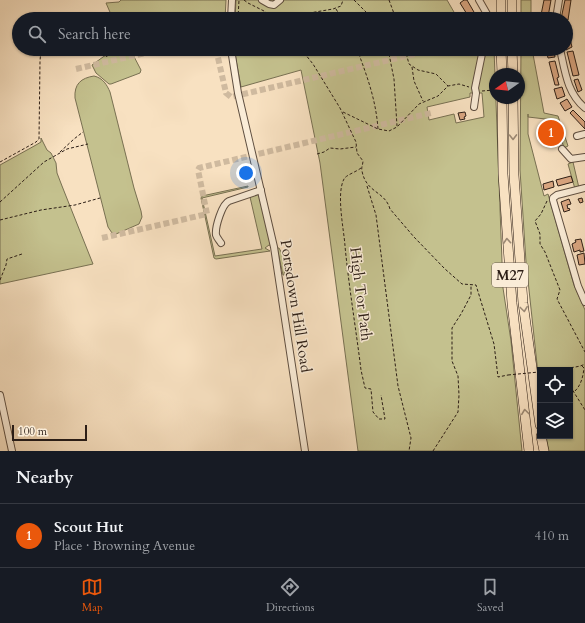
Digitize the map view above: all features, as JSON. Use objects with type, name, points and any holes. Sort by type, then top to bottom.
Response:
[{"type":"highway","points":[[501,0],[501,12]]},
{"type":"highway","points":[[512,0],[512,12]]},
{"type":"highway","points":[[501,56],[502,68]]},
{"type":"highway","points":[[512,56],[513,68]]},
{"type":"highway","name":"M27","points":[[502,104],[503,174],[512,303],[529,451]]},
{"type":"highway","name":"M27","points":[[513,104],[514,175],[523,303],[537,403]]},
{"type":"highway","points":[[542,439],[544,451]]},
{"type":"street","points":[[231,12],[232,0]]},
{"type":"street","points":[[262,0],[274,5],[280,0]]},
{"type":"street","points":[[478,0],[486,12]]},
{"type":"street","points":[[557,12],[559,0]]},
{"type":"street","name":"Portsdown Hill Road","points":[[232,56],[238,93],[256,166],[279,274],[305,451]]},
{"type":"street","points":[[474,107],[476,93],[475,88],[482,56]]},
{"type":"street","points":[[562,56],[569,87],[576,100],[585,108]]},
{"type":"street","points":[[577,136],[585,134]]},
{"type":"street","points":[[562,149],[571,159],[585,157]]},
{"type":"street","points":[[585,188],[554,197],[553,200],[574,273],[585,302]]},
{"type":"street","points":[[222,243],[217,238],[216,231],[224,204],[261,190]]},
{"type":"street","points":[[0,395],[12,451]]},
{"type":"path","points":[[238,12],[239,0]]},
{"type":"path","points":[[244,0],[248,4],[266,12]]},
{"type":"path","points":[[316,12],[341,6],[342,0]]},
{"type":"path","points":[[354,0],[366,12]]},
{"type":"path","points":[[389,0],[393,12]]},
{"type":"path","points":[[335,8],[338,12]]},
{"type":"path","points":[[0,162],[39,139],[41,56]]},
{"type":"path","points":[[307,56],[342,111],[356,142],[357,153],[362,161],[361,168],[376,216],[398,386],[411,438],[410,451]]},
{"type":"path","points":[[360,56],[372,90],[376,107],[378,130]]},
{"type":"path","points":[[389,56],[394,79],[397,127]]},
{"type":"path","points":[[407,56],[409,64],[418,70],[436,74],[448,86]]},
{"type":"path","points":[[412,66],[414,81],[423,101]]},
{"type":"path","points":[[342,111],[378,130],[388,131],[397,127],[418,104],[438,96],[448,86],[459,84],[472,89],[475,88]]},
{"type":"path","points":[[482,92],[485,90],[485,92],[489,91]]},
{"type":"path","points":[[58,154],[83,132]]},
{"type":"path","points":[[0,202],[41,164],[67,150],[88,144]]},
{"type":"path","points":[[317,154],[330,148],[340,149],[357,147]]},
{"type":"path","name":"High Tor Path","points":[[361,168],[344,179],[341,203],[343,228],[352,309],[361,370],[365,388],[371,389],[373,412],[379,419],[385,419],[381,395]]},
{"type":"path","points":[[367,185],[383,197],[390,209],[414,237],[445,269],[462,284],[476,285],[494,344],[498,376],[537,372]]},
{"type":"path","points":[[554,197],[549,198],[541,214],[535,221],[540,234],[540,244],[545,252],[560,290],[557,299],[585,352]]},
{"type":"path","points":[[0,220],[41,210],[80,204],[100,198]]},
{"type":"path","points":[[0,280],[7,259],[22,254]]},
{"type":"path","points":[[433,451],[458,412],[458,376],[452,361],[452,328],[471,294],[471,285]]},
{"type":"path","points":[[571,367],[582,366],[585,364]]},
{"type":"path","points":[[582,366],[584,368],[583,374],[578,388],[574,392],[585,410]]},
{"type":"shaded area","points":[[121,0],[226,0],[225,12],[110,12],[106,3],[119,2]]},
{"type":"shaded area","points":[[236,0],[447,0],[454,12],[235,12]]},
{"type":"shaded area","points":[[521,0],[531,0],[531,12],[521,12]]},
{"type":"shaded area","points":[[104,56],[134,56],[141,70],[140,73],[109,84],[96,73],[92,65]]},
{"type":"shaded area","points":[[235,56],[494,56],[495,68],[489,68],[489,104],[496,104],[503,288],[511,341],[522,451],[358,451],[320,163],[301,70],[241,87]],"holes":[[[470,93],[482,93],[484,117],[456,123],[454,114],[429,120],[427,107],[470,97]]]},
{"type":"shaded area","points":[[521,56],[533,56],[544,113],[558,116],[568,146],[564,148],[556,122],[554,120],[528,117],[528,134],[544,196],[548,194],[574,285],[585,310],[585,451],[549,451],[547,439],[573,439],[573,367],[537,367],[526,262],[520,170],[521,104],[525,104],[525,68],[521,68]]},
{"type":"shaded area","points":[[94,76],[106,84],[110,92],[142,217],[139,224],[116,234],[112,233],[108,227],[75,98],[77,85],[79,82],[85,78]]},
{"type":"shaded area","points":[[41,138],[56,163],[57,173],[93,264],[0,284],[0,165],[41,142]]},
{"type":"shaded area","points":[[573,162],[579,188],[575,189],[568,164]]},
{"type":"shaded area","points":[[248,186],[202,198],[215,256],[262,249],[250,197],[259,193],[272,246],[269,245],[265,248],[270,251],[216,259],[214,258],[201,198],[202,196]]},
{"type":"shaded area","points":[[277,248],[279,248],[286,261],[284,275],[283,275]]},
{"type":"building","points":[[467,0],[474,12],[466,12],[460,3]]},
{"type":"building","points":[[544,0],[551,0],[549,12],[542,12]]},
{"type":"building","points":[[565,0],[571,0],[569,12],[562,12]]},
{"type":"building","points":[[573,51],[579,75],[573,76],[568,56],[573,56]]},
{"type":"building","points":[[548,56],[555,57],[548,58]]},
{"type":"building","points":[[555,61],[559,77],[557,78],[559,85],[555,85],[549,62]]},
{"type":"building","points":[[578,79],[582,90],[578,92],[574,80]]},
{"type":"building","points":[[562,87],[565,96],[557,99],[554,89]]},
{"type":"building","points":[[567,99],[572,107],[565,111],[560,103]]},
{"type":"building","points":[[573,110],[585,122],[585,129],[570,113]]},
{"type":"building","points":[[465,112],[465,119],[460,120],[458,113]]},
{"type":"building","points":[[553,124],[558,139],[549,142],[544,126]]},
{"type":"building","points":[[571,176],[573,182],[558,186],[556,180]]},
{"type":"building","points":[[553,181],[554,187],[544,190],[543,184]]},
{"type":"building","points":[[582,198],[583,202],[580,203],[578,199]]},
{"type":"building","points":[[569,199],[571,204],[567,205],[568,209],[569,208],[570,210],[564,212],[561,202]]},
{"type":"building","points":[[581,239],[584,251],[580,252],[580,250],[574,252],[572,244],[576,242],[575,240]]},
{"type":"building","points":[[584,253],[585,264],[579,265],[577,255]]},
{"type":"tunnel","points":[[76,69],[133,56]]},
{"type":"tunnel","points":[[218,56],[226,93],[231,97],[406,56]]},
{"type":"tunnel","points":[[102,238],[207,214],[198,170],[199,168],[431,113]]},
{"type":"place","name":"Scout Hut","points":[[551,133]]}]
